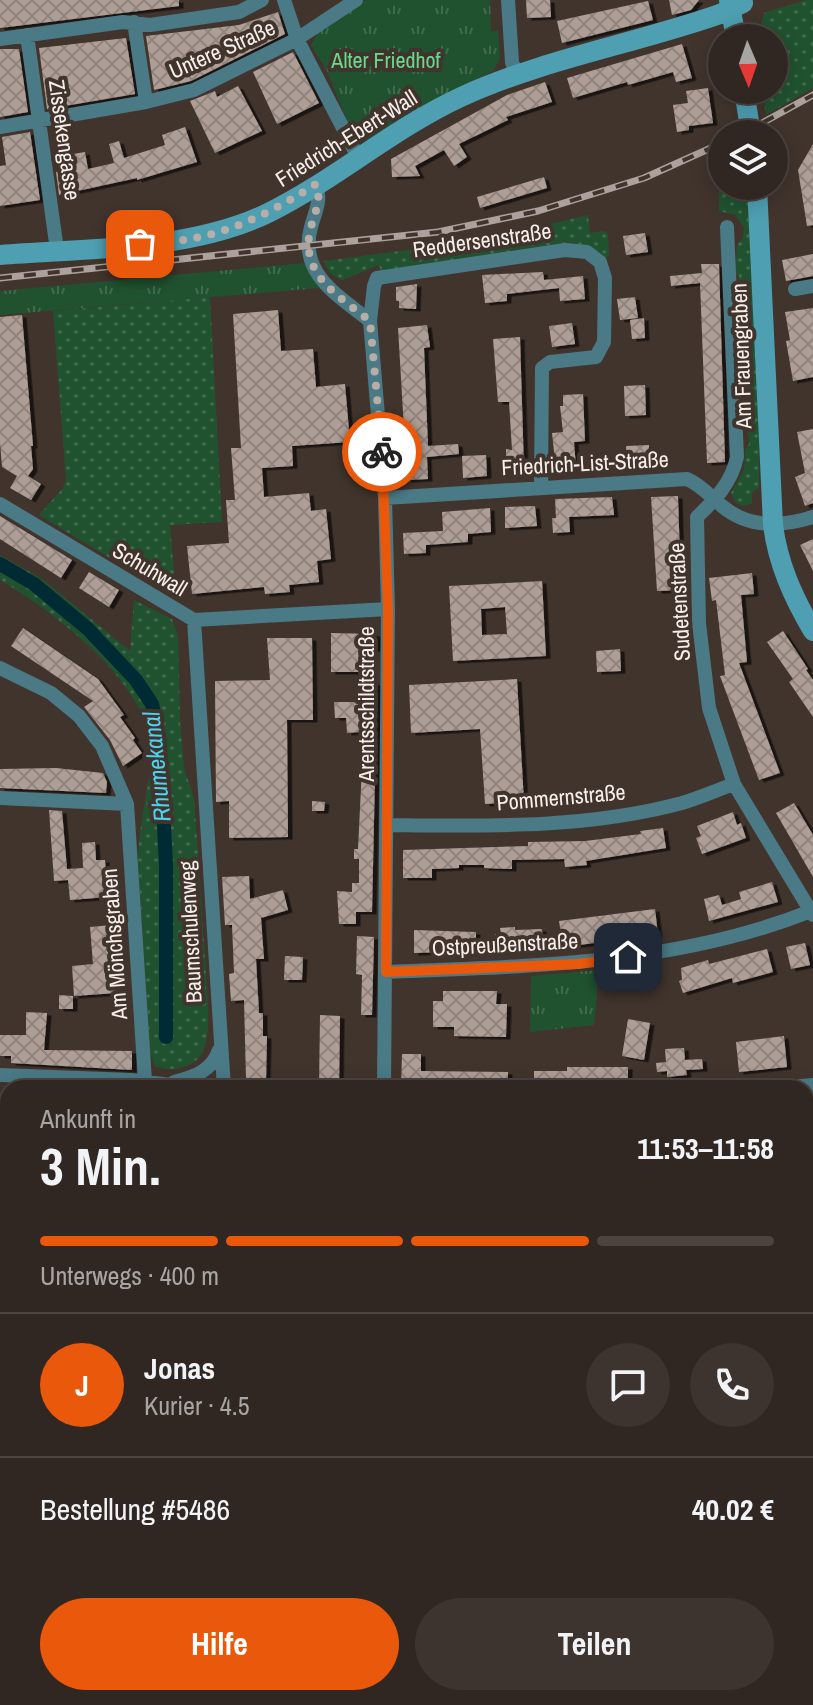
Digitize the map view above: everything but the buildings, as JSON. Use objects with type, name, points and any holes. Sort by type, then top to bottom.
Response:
[{"type":"main road","name":"Friedrich-Ebert-Wall","points":[[0,255],[189,240],[267,213],[459,98],[516,74],[726,6]]},
{"type":"main road","name":"Am Frauengraben","points":[[758,200],[776,549],[788,584],[813,631]]},
{"type":"street","points":[[0,39],[134,22],[150,25],[239,12],[262,0]]},
{"type":"street","points":[[284,0],[297,39],[358,157]]},
{"type":"street","name":"Untere Straße","points":[[0,127],[146,102],[194,90],[297,39],[356,0]]},
{"type":"street","points":[[508,0],[512,62],[516,74]]},
{"type":"street","points":[[134,22],[146,102]]},
{"type":"street","name":"Zissekengasse","points":[[27,35],[57,250]]},
{"type":"street","points":[[316,184],[319,199],[310,234],[314,270],[319,278],[370,321]]},
{"type":"street","name":"Sudetenstraße","points":[[727,227],[737,457],[734,473],[715,500],[697,517],[699,623],[709,708],[734,784],[812,913]]},
{"type":"street","name":"Reddersenstraße","points":[[370,321],[377,278],[565,250],[587,252],[600,262],[605,278],[604,342],[596,357],[550,362],[542,368],[541,487]]},
{"type":"street","points":[[795,289],[813,286]]},
{"type":"street","name":"Arentsschildtstraße","points":[[370,321],[385,498],[388,609],[384,1080]]},
{"type":"street","name":"Friedrich-List-Straße","points":[[385,498],[687,479],[742,519],[773,525]]},
{"type":"street","name":"Schuhwall","points":[[0,504],[194,620],[388,609]]},
{"type":"street","points":[[773,525],[813,517]]},
{"type":"street","name":"Baumschulenweg","points":[[194,620],[223,1080]]},
{"type":"street","name":"Am Mönchsgraben","points":[[0,668],[51,693],[79,716],[102,746],[127,804],[145,1080]]},
{"type":"street","name":"Pommernstraße","points":[[387,825],[505,826],[621,816],[683,802],[734,784]]},
{"type":"street","points":[[0,798],[127,804]]},
{"type":"street","name":"Ostpreußenstraße","points":[[386,972],[578,964],[657,953],[770,928],[812,913]]},
{"type":"street","points":[[175,1080],[201,1073],[212,1063],[219,1049]]},
{"type":"street","points":[[0,1075],[121,1080]]},
{"type":"green space","name":"Alter Friedhof","points":[[366,0],[490,0],[491,31],[498,31],[500,59],[493,71],[367,140],[349,126],[327,71],[311,45],[320,28]]},
{"type":"green space","points":[[813,0],[813,88],[788,102],[788,24],[761,24],[764,13]]},
{"type":"green space","points":[[765,104],[785,104],[766,115]]},
{"type":"green space","points":[[719,200],[748,200],[759,487],[752,493],[752,503],[743,506],[736,503],[731,493],[744,470],[745,451],[749,444],[739,276],[735,273],[737,245],[743,238],[744,227],[735,215],[719,211]]},
{"type":"green space","points":[[588,215],[590,233],[604,231],[608,234],[609,256],[606,258],[579,245],[381,270],[378,265],[343,280],[331,273],[324,261],[483,240]]},
{"type":"green space","points":[[305,263],[319,288],[0,315],[0,291]]},
{"type":"green space","points":[[210,297],[222,522],[170,525],[176,598],[39,515],[63,488],[66,479],[53,311]]},
{"type":"green space","points":[[0,555],[42,579],[130,651],[134,600],[172,619],[178,636],[184,768],[194,798],[208,1006],[208,1030],[203,1051],[195,1062],[182,1068],[155,1066],[150,1053],[138,862],[151,753],[147,727],[118,677],[96,653],[71,630],[0,580]]},
{"type":"green space","points":[[599,970],[594,1025],[530,1032],[531,976]]},
{"type":"waterway","name":"Rhumekanal","points":[[0,564],[34,584],[88,629],[136,680],[152,704],[159,737],[166,863],[166,1037]]},
{"type":"railway","points":[[767,120],[813,95]]},
{"type":"railway","points":[[0,278],[438,232],[538,211],[644,178],[708,149]]},
{"type":"way so far","points":[[140,244],[189,240],[223,230],[267,213],[316,184],[319,193],[310,234],[311,263],[319,278],[370,321],[382,452]]},
{"type":"route","points":[[382,452],[388,609],[386,972],[578,964],[628,957]]}]
